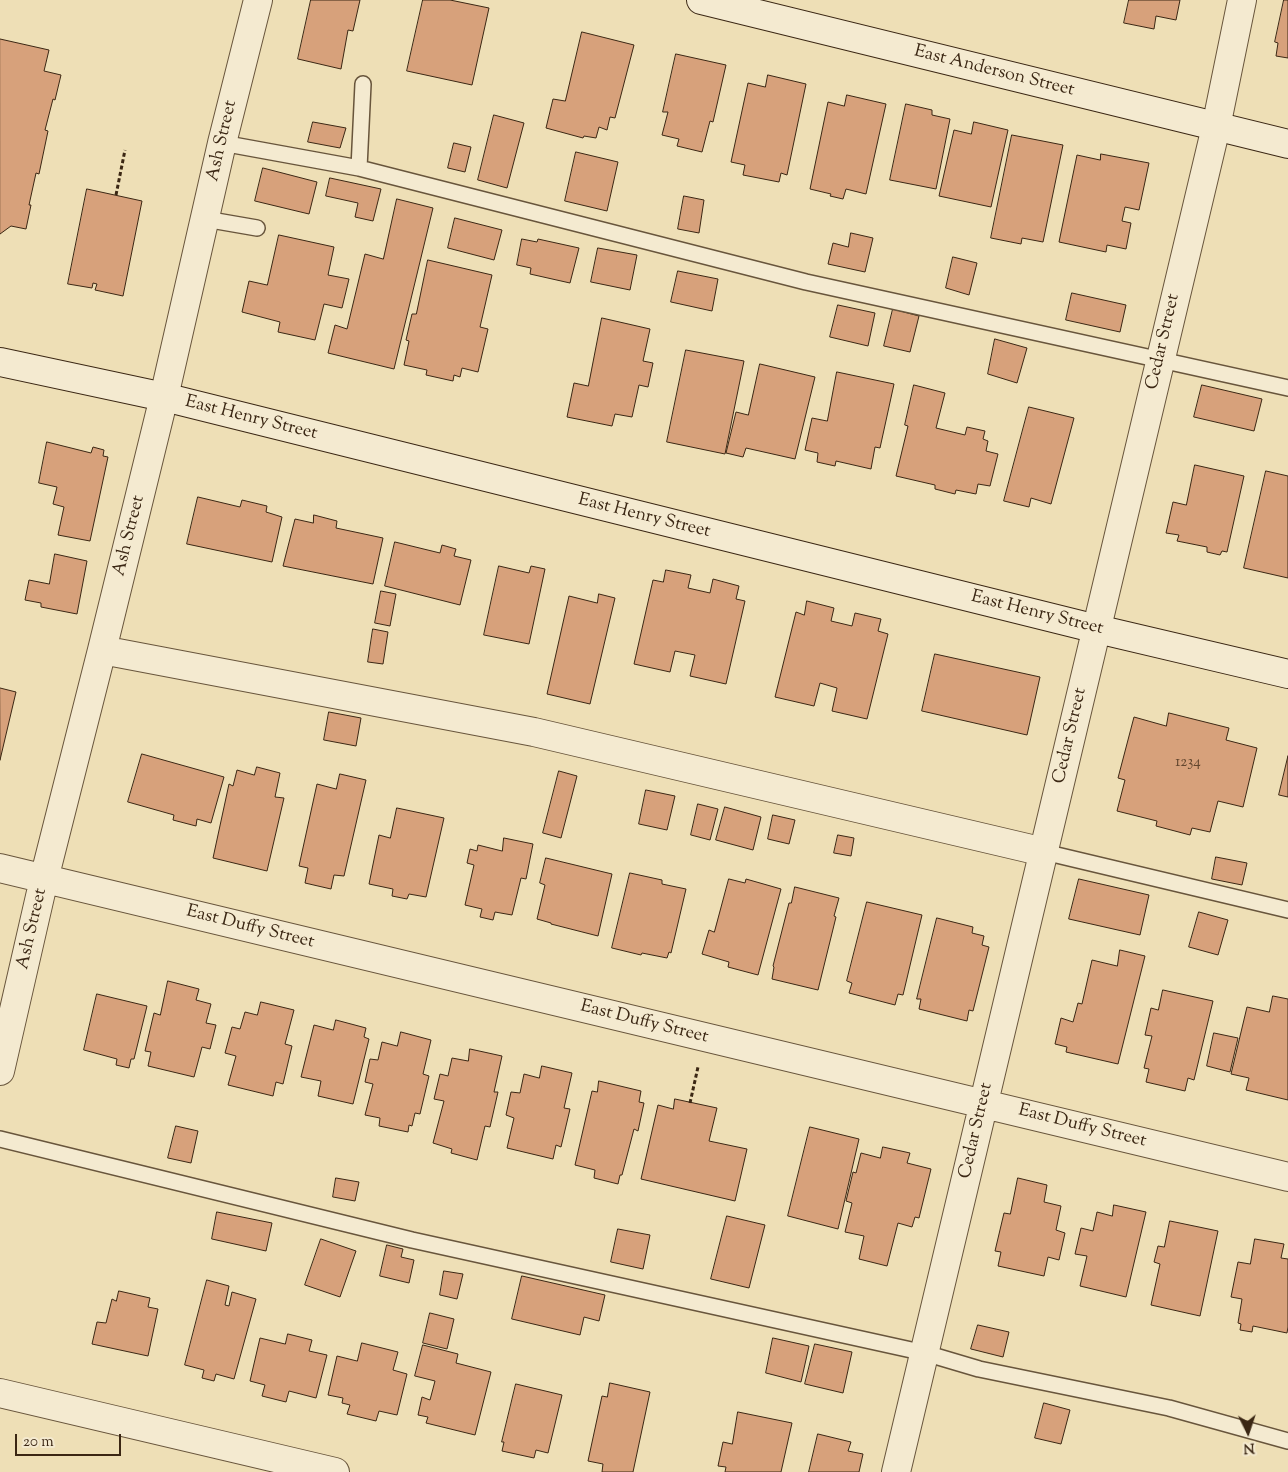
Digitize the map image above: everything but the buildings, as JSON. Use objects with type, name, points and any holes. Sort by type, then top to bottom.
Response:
[{"type":"street","name":"Ash Street","points":[[0,1071],[44,879],[164,397],[222,144],[258,0]]},
{"type":"street","name":"East Anderson Street","points":[[701,0],[1288,144]]},
{"type":"street","name":"Cedar Street","points":[[896,1472],[1216,127],[1242,0]]},
{"type":"street","name":"East Henry Street","points":[[0,362],[164,397],[1096,629],[1288,674]]},
{"type":"street","points":[[102,650],[534,732],[1044,852]]},
{"type":"street","name":"East Duffy Street","points":[[0,868],[1288,1177]]},
{"type":"street","points":[[0,1393],[335,1472]]},
{"type":"lane","points":[[359,168],[363,84]]},
{"type":"lane","points":[[222,144],[359,168],[806,282],[1288,388]]},
{"type":"lane","points":[[205,219],[257,228]]},
{"type":"lane","points":[[1044,852],[1288,910]]},
{"type":"lane","points":[[0,1139],[412,1240],[925,1353],[979,1368],[1168,1408],[1288,1441]]},
{"type":"path","points":[[116,195],[125,150]]}]
